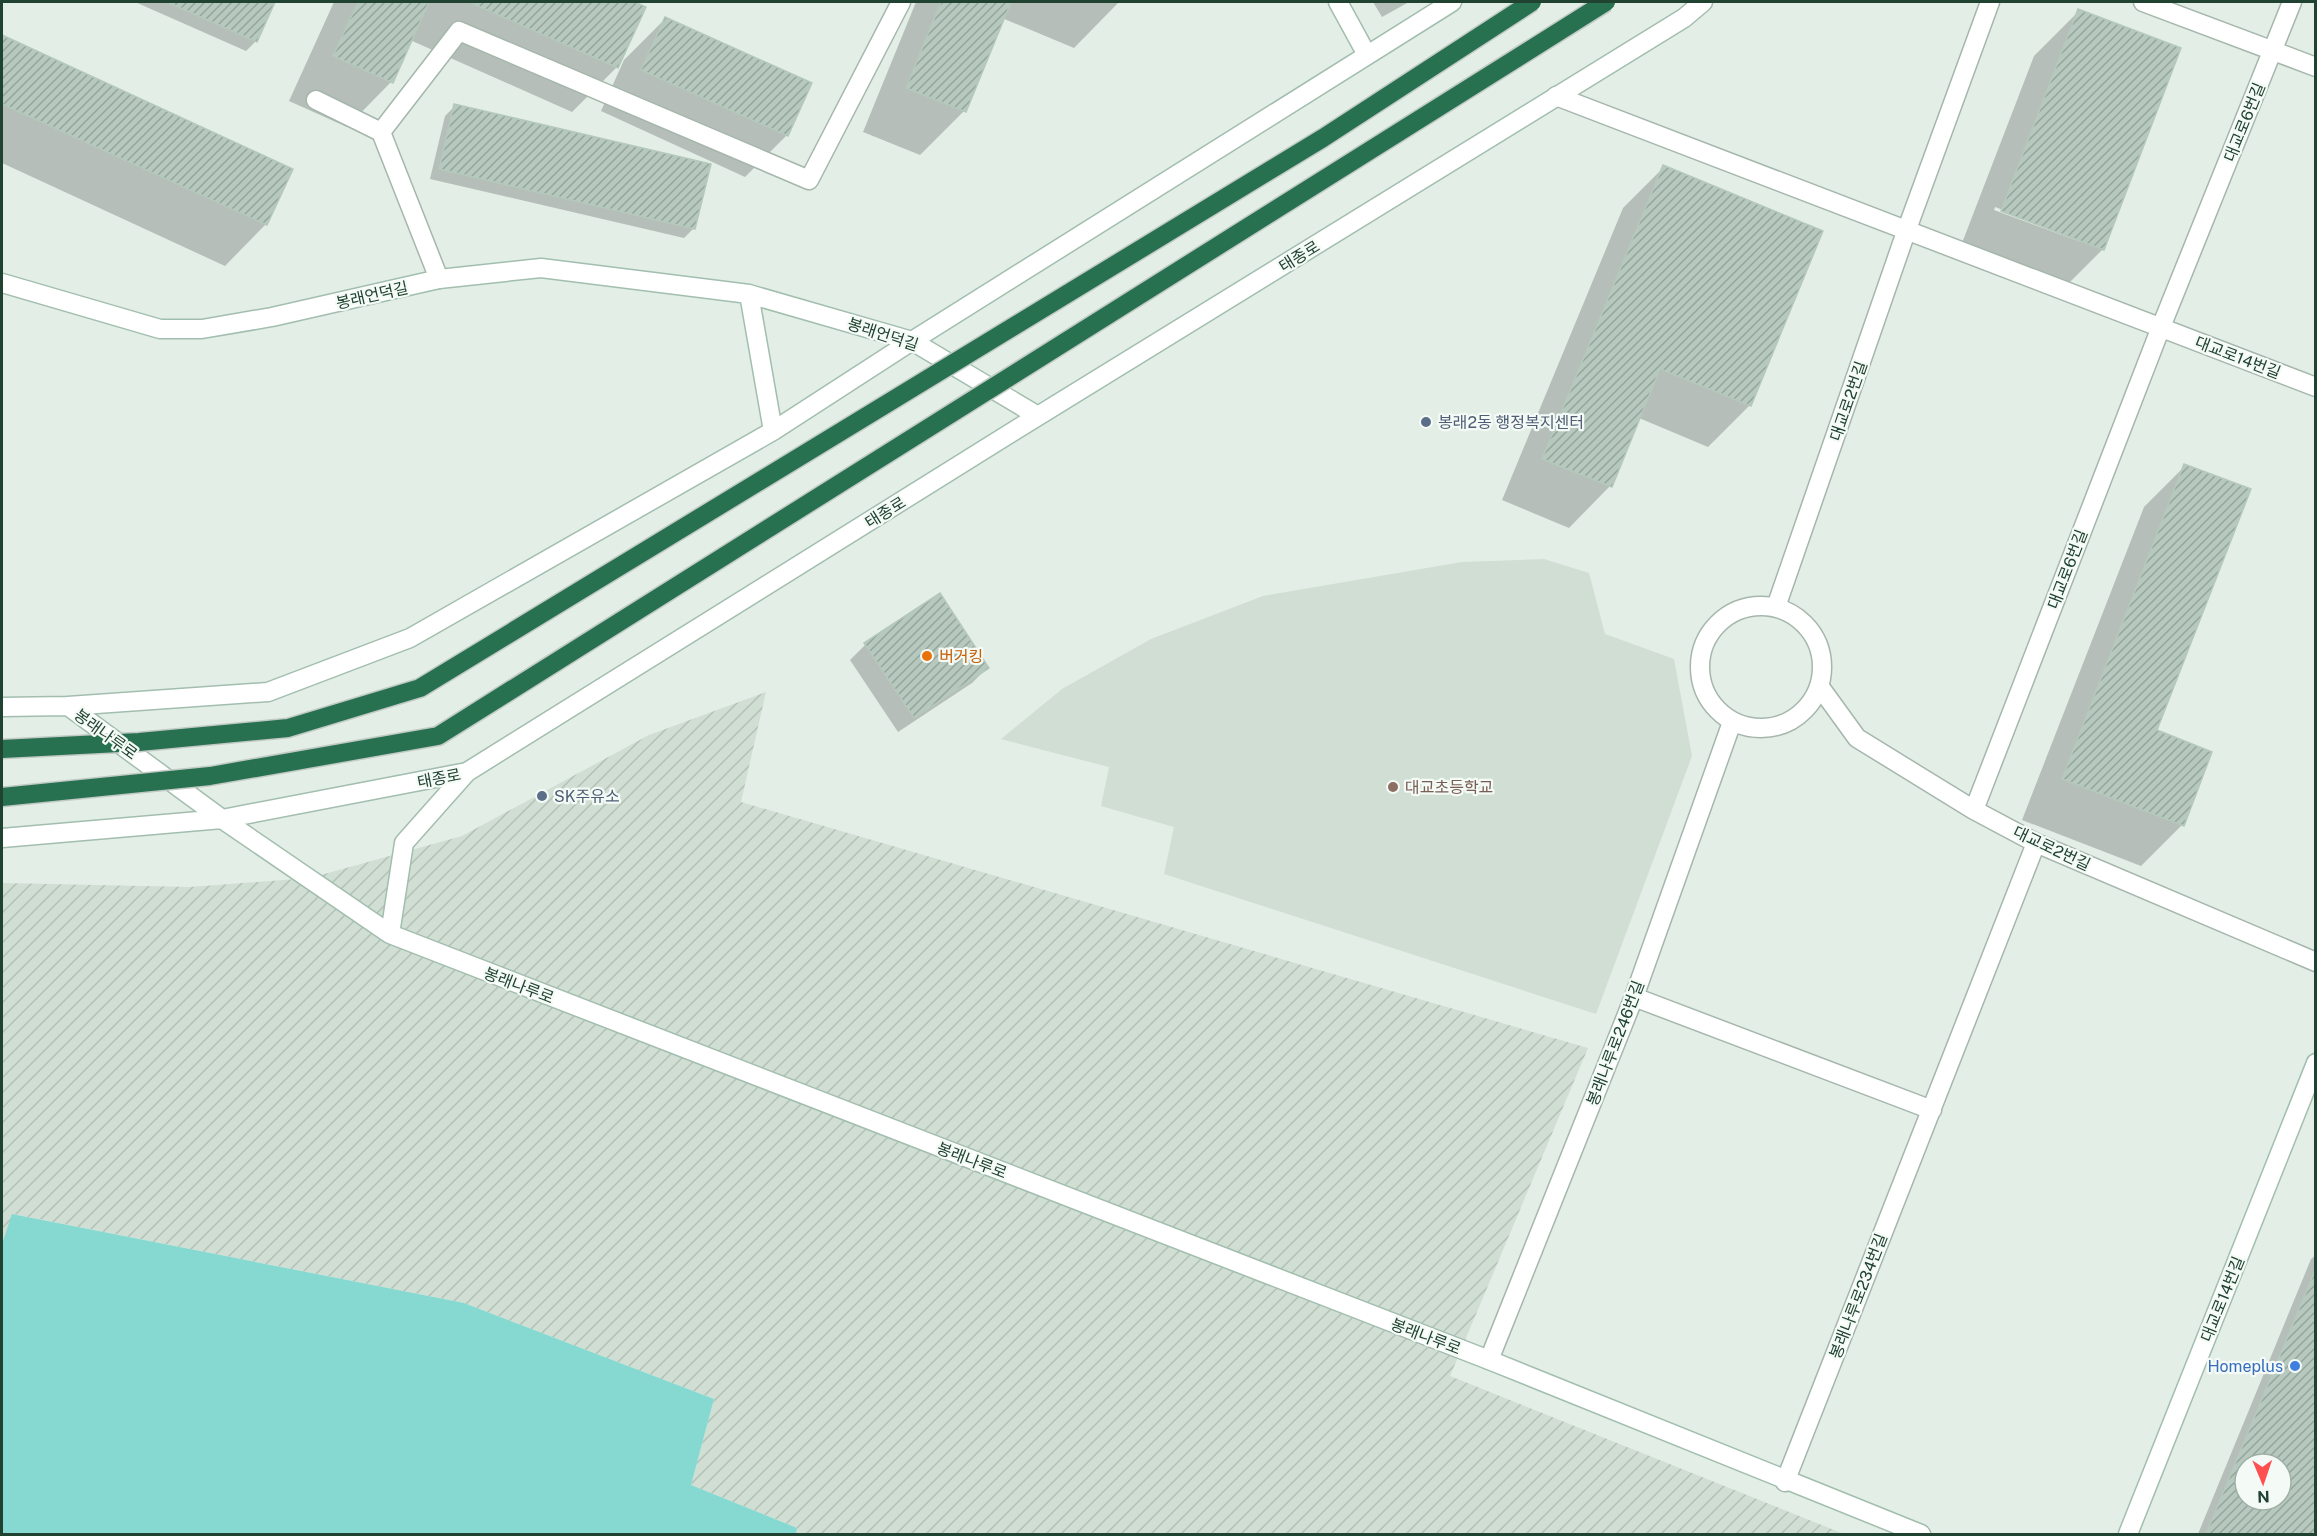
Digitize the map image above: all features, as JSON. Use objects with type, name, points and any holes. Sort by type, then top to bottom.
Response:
[{"type":"highway","points":[[2,750],[139,742],[288,728],[420,688],[1323,138],[1532,2]]},
{"type":"highway","points":[[2,797],[210,776],[438,736],[1606,2]]},
{"type":"street","points":[[381,132],[459,31],[809,180],[901,2]]},
{"type":"street","points":[[1338,2],[1367,55]]},
{"type":"street","points":[[2,707],[68,706],[268,692],[410,638],[772,431],[1452,2]]},
{"type":"street","name":"태종로","points":[[2,838],[222,819],[467,772],[1038,416],[1684,18],[1703,2]]},
{"type":"street","name":"대교로2번길","points":[[1776,607],[1907,229],[1990,2]]},
{"type":"street","points":[[2143,2],[2316,67]]},
{"type":"street","name":"대교로6번길","points":[[1974,810],[2161,327],[2292,2]]},
{"type":"street","points":[[1556,96],[2161,327]]},
{"type":"street","points":[[316,100],[381,132],[439,279]]},
{"type":"street","name":"봉래언덕길","points":[[2,283],[160,328],[202,329],[273,317],[439,279],[541,268],[748,294],[912,341],[1038,416]]},
{"type":"street","points":[[748,294],[772,431]]},
{"type":"street","name":"대교로14번길","points":[[2161,327],[2316,387]]},
{"type":"street","points":[[1756,605],[1776,607],[1795,615],[1810,629],[1820,647],[1823,667],[1820,687],[1810,706],[1793,720],[1773,728],[1753,728],[1732,722],[1716,710],[1705,693],[1699,674],[1700,655],[1708,636],[1720,621],[1737,610],[1756,605]]},
{"type":"street","name":"대교로2번길","points":[[1820,687],[1857,738],[1974,810],[2036,843],[2316,962]]},
{"type":"street","name":"봉래나루로","points":[[68,706],[222,819],[390,934],[1489,1360],[1785,1482],[1921,1534]]},
{"type":"street","name":"봉래나루로246번길","points":[[1489,1360],[1634,997],[1732,722]]},
{"type":"street","points":[[390,934],[404,843],[467,772]]},
{"type":"street","name":"봉래나루로234번길","points":[[1785,1482],[2036,843]]},
{"type":"street","points":[[1634,997],[1932,1110]]},
{"type":"street","name":"대교로14번길","points":[[2128,1534],[2316,1063]]},
{"type":"shaded area","name":"대교초등학교","points":[[1544,559],[1589,573],[1605,634],[1674,659],[1692,756],[1596,1014],[1164,874],[1174,827],[1101,806],[1109,767],[1001,739],[1062,689],[1151,639],[1263,596],[1462,562]]},
{"type":"shaded area","points":[[766,692],[741,802],[1588,1048],[1450,1376],[1844,1534],[796,1534],[797,1528],[691,1485],[714,1399],[464,1303],[13,1214],[2,1244],[2,883],[190,887],[310,878],[462,836],[649,735]]},
{"type":"water","points":[[12,1214],[464,1303],[714,1399],[691,1485],[797,1528],[796,1534],[2,1534],[2,1244]]},
{"type":"building","points":[[167,2],[275,2],[257,42]]},
{"type":"building","points":[[358,2],[429,2],[393,83],[333,56]]},
{"type":"building","points":[[469,2],[635,2],[646,7],[618,68]]},
{"type":"building","points":[[941,2],[1011,2],[966,112],[906,88]]},
{"type":"building","points":[[2078,9],[2181,48],[2104,250],[2001,211]]},
{"type":"building","points":[[665,17],[812,83],[788,136],[641,70]]},
{"type":"building","points":[[2,35],[293,169],[267,225],[2,104]]},
{"type":"building","points":[[454,104],[711,164],[695,229],[439,169]]},
{"type":"building","points":[[1663,165],[1823,231],[1751,406],[1660,369],[1612,487],[1542,459]]},
{"type":"building","points":[[2184,464],[2251,489],[2157,730],[2212,752],[2184,826],[2062,779]]},
{"type":"building","name":"버거킹","points":[[940,593],[989,668],[914,718],[864,643]]},
{"type":"building","name":"Homeplus","points":[[2316,1268],[2316,1534],[2206,1534],[2233,1469],[2233,1512],[2293,1512],[2293,1452],[2240,1452]]},
{"type":"place","name":"봉래2동 행정복지센터","points":[[1426,422]]},
{"type":"place","name":"버거킹","points":[[927,656]]},
{"type":"place","name":"대교초등학교","points":[[1393,787]]},
{"type":"place","name":"SK주유소","points":[[542,796]]},
{"type":"place","name":"Homeplus","points":[[2295,1366]]}]
